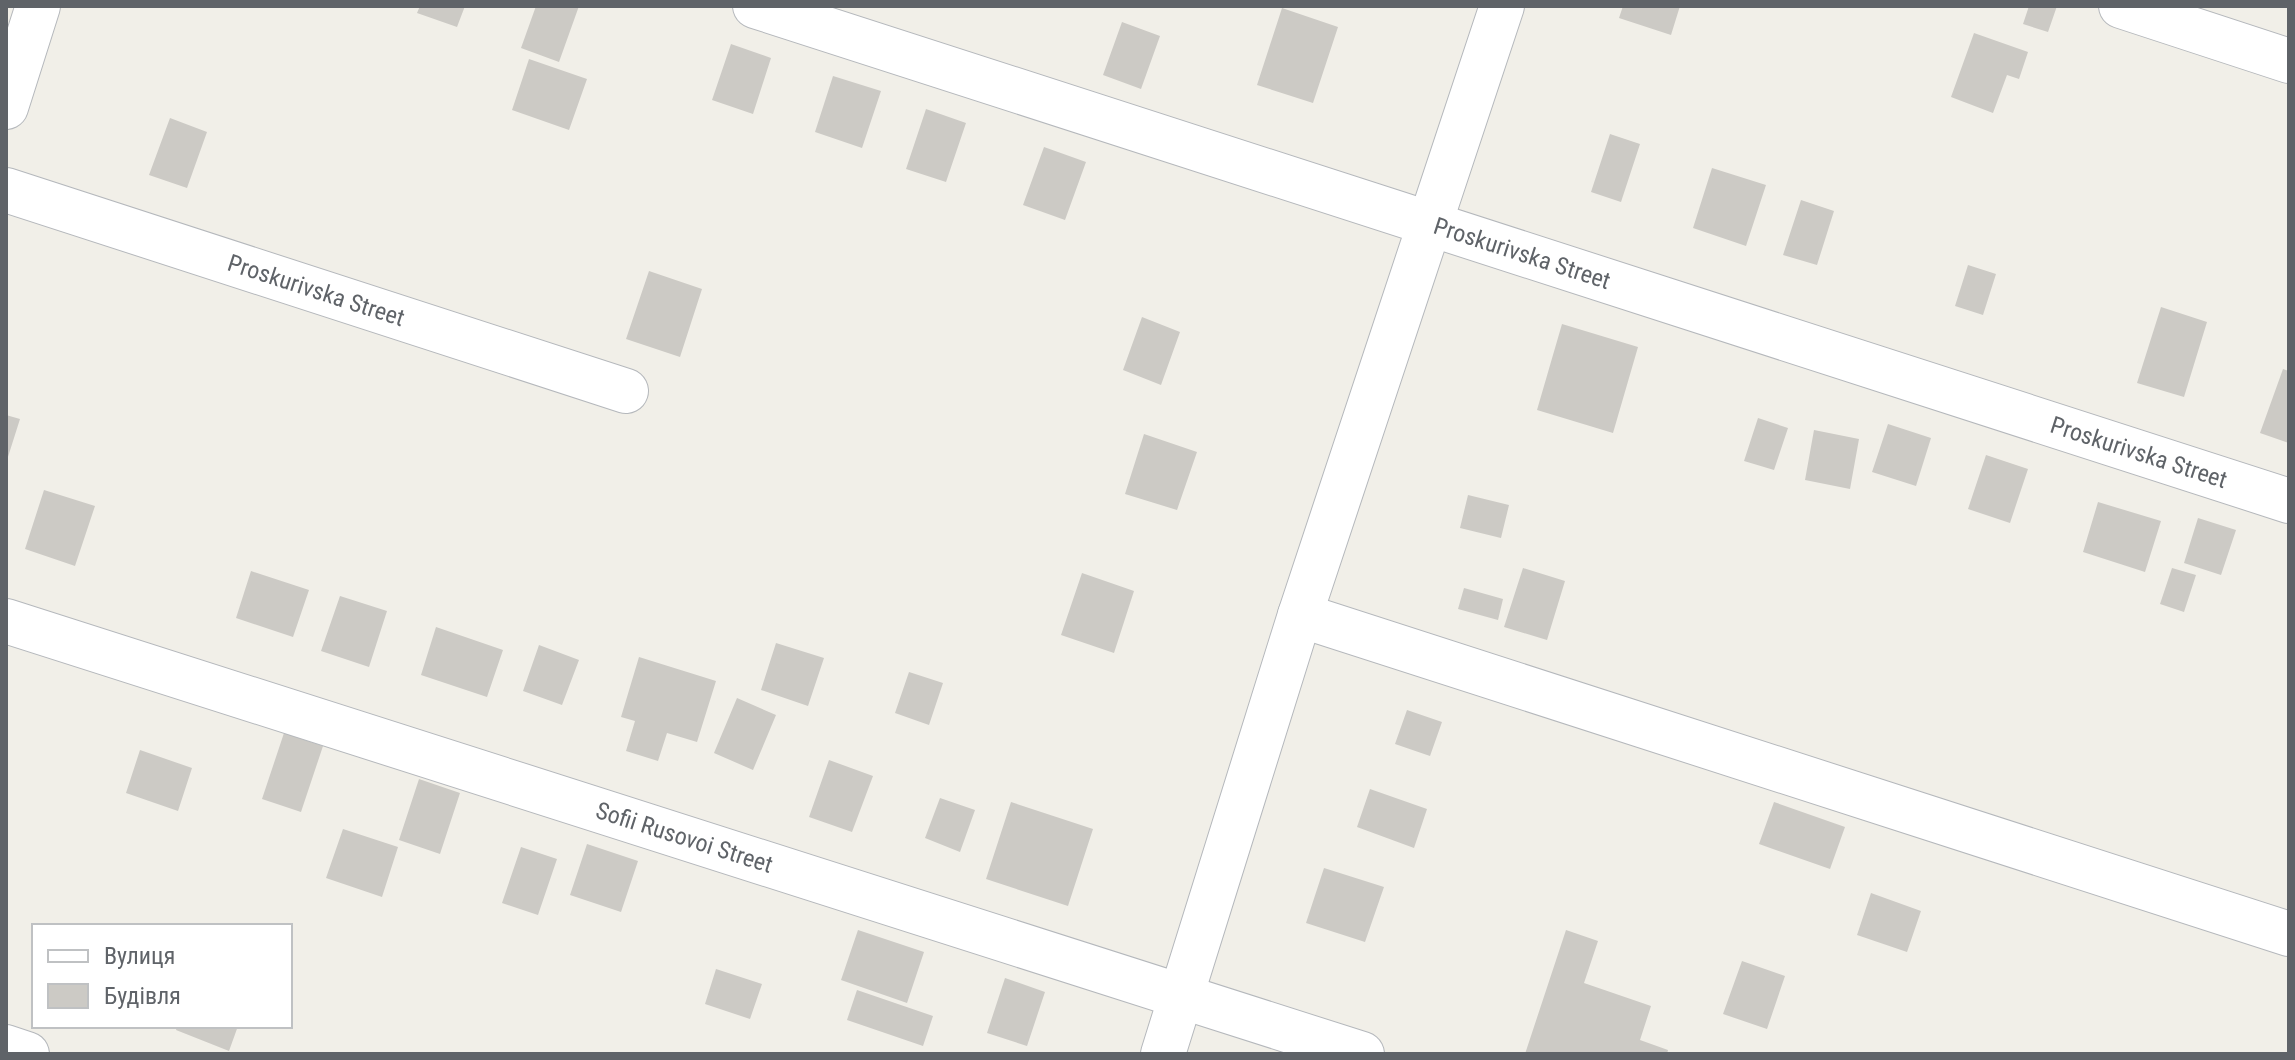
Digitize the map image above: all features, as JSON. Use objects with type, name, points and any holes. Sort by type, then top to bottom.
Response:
[{"type":"street","points":[[6,107],[38,6]]},
{"type":"street","name":"Proskurivska Street","points":[[755,6],[2289,501]]},
{"type":"street","points":[[1163,1054],[1300,615],[1502,6]]},
{"type":"street","points":[[2121,6],[2289,61]]},
{"type":"street","name":"Proskurivska Street","points":[[6,190],[626,391]]},
{"type":"street","points":[[1300,615],[2289,934]]},
{"type":"street","name":"Sofii Rusovoi Street","points":[[6,621],[1362,1054]]},
{"type":"street","points":[[6,1047],[27,1054]]},
{"type":"building","points":[[420,6],[465,6],[457,27],[417,13]]},
{"type":"building","points":[[536,6],[579,6],[559,62],[521,48]]},
{"type":"building","points":[[1623,6],[1680,6],[1671,35],[1619,18]]},
{"type":"building","points":[[2029,6],[2057,6],[2048,32],[2023,24]]},
{"type":"building","points":[[1282,8],[1338,27],[1313,103],[1257,85]]},
{"type":"building","points":[[1122,22],[1160,36],[1141,89],[1103,75]]},
{"type":"building","points":[[1974,33],[2028,52],[2019,79],[2007,75],[1993,113],[1951,97]]},
{"type":"building","points":[[731,44],[771,58],[753,114],[712,100]]},
{"type":"building","points":[[529,59],[587,79],[569,130],[512,110]]},
{"type":"building","points":[[833,76],[881,91],[862,148],[815,132]]},
{"type":"building","points":[[926,109],[966,123],[946,182],[906,169]]},
{"type":"building","points":[[170,118],[207,132],[187,188],[149,175]]},
{"type":"building","points":[[1610,134],[1640,144],[1621,202],[1591,192]]},
{"type":"building","points":[[1044,147],[1086,162],[1065,220],[1023,205]]},
{"type":"building","points":[[1712,168],[1766,185],[1746,246],[1693,228]]},
{"type":"building","points":[[1801,200],[1834,211],[1817,265],[1783,255]]},
{"type":"building","points":[[1968,265],[1996,274],[1983,315],[1955,306]]},
{"type":"building","points":[[649,271],[702,289],[680,357],[626,339]]},
{"type":"building","points":[[2161,307],[2207,322],[2184,397],[2137,383]]},
{"type":"building","points":[[1142,317],[1180,332],[1161,385],[1123,370]]},
{"type":"building","points":[[1562,324],[1638,347],[1613,433],[1537,410]]},
{"type":"building","points":[[2283,369],[2289,371],[2289,443],[2260,433]]},
{"type":"building","points":[[6,415],[20,419],[7,460],[6,460]]},
{"type":"building","points":[[1758,418],[1788,428],[1774,470],[1744,461]]},
{"type":"building","points":[[1888,424],[1931,438],[1916,486],[1872,472]]},
{"type":"building","points":[[1814,430],[1859,439],[1850,489],[1805,480]]},
{"type":"building","points":[[1144,434],[1197,452],[1177,510],[1125,494]]},
{"type":"building","points":[[1986,455],[2028,469],[2010,523],[1968,509]]},
{"type":"building","points":[[44,490],[95,506],[75,566],[25,549]]},
{"type":"building","points":[[1468,495],[1509,505],[1501,538],[1460,528]]},
{"type":"building","points":[[2098,502],[2161,521],[2145,572],[2083,552]]},
{"type":"building","points":[[2198,518],[2236,530],[2221,575],[2184,563]]},
{"type":"building","points":[[1523,568],[1565,581],[1547,640],[1504,627]]},
{"type":"building","points":[[2172,568],[2196,575],[2184,612],[2160,604]]},
{"type":"building","points":[[251,571],[309,590],[293,637],[236,618]]},
{"type":"building","points":[[1082,573],[1134,591],[1114,653],[1061,635]]},
{"type":"building","points":[[1464,588],[1503,599],[1498,620],[1458,609]]},
{"type":"building","points":[[340,596],[387,611],[369,667],[321,651]]},
{"type":"building","points":[[436,627],[503,650],[487,697],[421,675]]},
{"type":"building","points":[[776,643],[824,658],[808,706],[761,690]]},
{"type":"building","points":[[539,645],[579,660],[562,705],[523,691]]},
{"type":"building","points":[[639,657],[716,681],[697,742],[667,733],[658,761],[626,751],[635,721],[621,717]]},
{"type":"building","points":[[909,672],[943,683],[929,725],[895,713]]},
{"type":"building","points":[[737,698],[776,715],[753,770],[714,753]]},
{"type":"building","points":[[1407,710],[1442,722],[1430,756],[1395,744]]},
{"type":"building","points":[[284,733],[323,746],[301,812],[262,799]]},
{"type":"building","points":[[140,750],[192,768],[178,811],[126,793]]},
{"type":"building","points":[[829,760],[873,776],[852,832],[809,817]]},
{"type":"building","points":[[419,779],[460,793],[440,854],[399,840]]},
{"type":"building","points":[[1370,789],[1427,809],[1414,848],[1357,827]]},
{"type":"building","points":[[940,798],[975,810],[960,852],[925,838]]},
{"type":"building","points":[[1011,802],[1093,829],[1068,906],[986,879]]},
{"type":"building","points":[[1774,802],[1845,827],[1830,869],[1759,844]]},
{"type":"building","points":[[343,829],[398,847],[382,897],[326,878]]},
{"type":"building","points":[[587,844],[638,861],[621,912],[570,895]]},
{"type":"building","points":[[521,847],[557,859],[538,915],[502,903]]},
{"type":"building","points":[[1324,868],[1384,887],[1365,942],[1306,923]]},
{"type":"building","points":[[1871,893],[1921,911],[1907,952],[1857,935]]},
{"type":"building","points":[[858,930],[924,952],[907,1003],[841,980]]},
{"type":"building","points":[[1566,930],[1598,941],[1584,983],[1651,1006],[1640,1040],[1668,1050],[1667,1054],[1525,1054]]},
{"type":"building","points":[[1742,961],[1785,976],[1767,1029],[1723,1014]]},
{"type":"building","points":[[716,969],[762,984],[750,1019],[705,1004]]},
{"type":"building","points":[[1005,978],[1045,992],[1027,1046],[987,1033]]},
{"type":"building","points":[[857,990],[933,1016],[923,1046],[847,1020]]},
{"type":"building","points":[[176,1028],[237,1028],[229,1051]]}]
